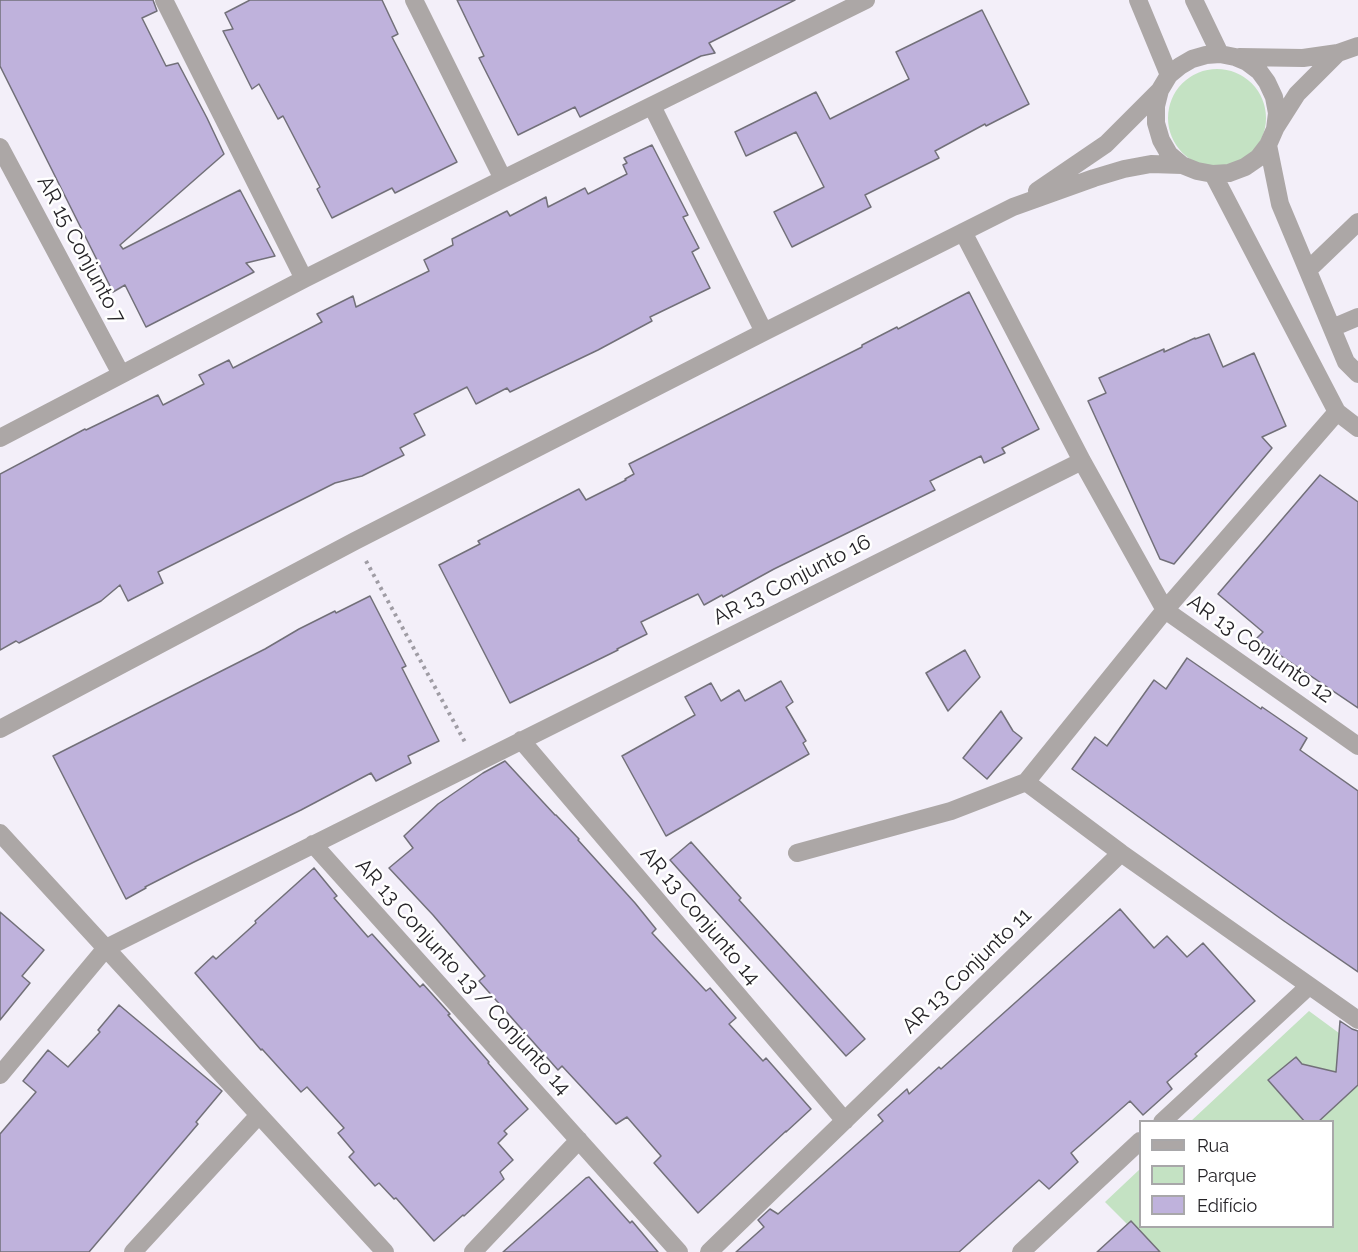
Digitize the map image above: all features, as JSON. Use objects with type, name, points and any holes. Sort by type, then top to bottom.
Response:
[{"type":"street","points":[[164,0],[304,279]]},
{"type":"street","points":[[414,0],[502,179]]},
{"type":"street","points":[[0,438],[304,279],[652,106],[833,7],[866,0]]},
{"type":"street","points":[[1138,0],[1165,83],[1156,106],[1156,123],[1161,140],[1169,154],[1182,165],[1197,171],[1213,174],[1229,173],[1245,167],[1258,158],[1297,94],[1338,53]]},
{"type":"street","points":[[1194,0],[1228,55],[1247,62],[1268,82],[1277,113],[1271,137],[1280,204],[1346,362],[1358,374]]},
{"type":"street","points":[[1014,207],[1106,144],[1180,66],[1192,58],[1206,55],[1303,58],[1338,53],[1358,46]]},
{"type":"street","points":[[652,106],[764,332]]},
{"type":"street","name":"AR 15 Conjunto 7","points":[[0,147],[121,374]]},
{"type":"street","points":[[0,729],[355,541],[1014,207],[1124,169],[1151,164],[1182,165]]},
{"type":"street","points":[[1213,174],[1337,412],[1358,428]]},
{"type":"street","points":[[1308,270],[1358,222]]},
{"type":"street","points":[[963,232],[1082,460],[1165,610]]},
{"type":"street","points":[[1332,328],[1358,316]]},
{"type":"street","points":[[797,853],[951,811],[1026,782],[1165,610],[1337,412]]},
{"type":"street","name":"AR 13 Conjunto 16","points":[[106,948],[1082,460]]},
{"type":"street","name":"AR 13 Conjunto 12","points":[[1165,610],[1358,746]]},
{"type":"street","name":"AR 13 Conjunto 14","points":[[521,740],[845,1120]]},
{"type":"street","points":[[1026,782],[1121,853],[1358,1020]]},
{"type":"street","points":[[0,834],[385,1252]]},
{"type":"street","name":"AR 13 Conjunto 13 / Conjunto 14","points":[[314,844],[679,1252]]},
{"type":"street","name":"AR 13 Conjunto 11","points":[[709,1252],[1121,853]]},
{"type":"street","points":[[0,1075],[106,948]]},
{"type":"street","points":[[1164,1120],[1309,986]]},
{"type":"street","points":[[133,1252],[259,1115]]},
{"type":"street","points":[[473,1252],[579,1140]]},
{"type":"street","points":[[1021,1252],[1139,1143]]},
{"type":"path","points":[[355,541],[476,763]]},
{"type":"green space","points":[[1217,69],[1236,73],[1252,83],[1262,99],[1266,118],[1262,137],[1252,153],[1236,163],[1217,167],[1198,163],[1182,153],[1172,137],[1168,118],[1172,99],[1182,83],[1198,73]]},
{"type":"green space","points":[[1309,1011],[1358,1047],[1358,1252],[1155,1252],[1105,1202],[1139,1170],[1139,1228],[1334,1228],[1334,1120],[1192,1120]]},
{"type":"building","points":[[0,0],[153,0],[157,11],[142,18],[166,66],[178,63],[224,154],[120,245],[123,249],[240,190],[275,256],[246,263],[254,272],[146,327],[125,285],[113,292],[0,66]]},
{"type":"building","points":[[250,0],[382,0],[398,34],[392,37],[457,162],[395,193],[392,188],[332,218],[317,189],[320,187],[283,116],[278,119],[259,84],[252,89],[223,31],[233,29],[225,13]]},
{"type":"building","points":[[457,0],[795,0],[709,43],[715,53],[701,56],[580,117],[575,107],[518,135],[479,58],[484,56]]},
{"type":"building","points":[[982,10],[1029,104],[935,151],[939,158],[865,195],[871,207],[792,247],[774,212],[824,187],[796,132],[746,156],[735,132],[816,92],[830,119],[909,79],[896,52]]},
{"type":"building","points":[[652,145],[688,215],[683,217],[699,248],[692,252],[710,288],[650,317],[652,321],[598,350],[510,392],[507,388],[476,404],[467,387],[414,414],[425,435],[400,448],[404,455],[362,476],[335,483],[158,572],[163,583],[128,601],[120,585],[101,601],[19,643],[16,641],[0,650],[0,474],[85,429],[158,395],[163,405],[204,384],[199,375],[229,360],[233,368],[322,322],[317,314],[353,296],[356,307],[429,271],[424,260],[453,245],[452,239],[507,211],[510,216],[546,197],[548,207],[585,188],[588,194],[627,174],[623,165],[627,163],[624,158]]},
{"type":"building","points":[[969,292],[1039,429],[1002,448],[1005,453],[984,463],[981,456],[930,481],[935,490],[774,569],[723,597],[722,595],[704,605],[698,594],[641,622],[647,634],[510,703],[439,565],[480,544],[478,541],[579,489],[586,500],[626,480],[634,474],[629,464]]},
{"type":"building","points":[[1209,334],[1223,367],[1254,353],[1286,426],[1262,437],[1272,448],[1174,564],[1160,559],[1088,401],[1106,393],[1099,378],[1164,349],[1164,352]]},
{"type":"building","points":[[1320,475],[1358,502],[1358,708],[1256,639],[1263,632],[1218,594]]},
{"type":"building","points":[[370,596],[406,666],[402,668],[439,741],[408,756],[411,763],[376,781],[371,773],[145,887],[126,899],[53,756],[265,649],[299,629]]},
{"type":"building","points":[[965,650],[980,677],[948,711],[926,673]]},
{"type":"building","points":[[1187,658],[1307,738],[1300,750],[1358,791],[1358,972],[1072,769],[1095,737],[1107,746],[1154,680],[1166,689]]},
{"type":"building","points":[[781,681],[793,702],[786,707],[806,741],[803,743],[809,754],[666,836],[622,756],[695,715],[685,697],[711,683],[721,701],[739,690],[745,701]]},
{"type":"building","points":[[1001,711],[1013,731],[1022,738],[987,779],[963,758]]},
{"type":"building","points":[[505,761],[579,839],[635,903],[656,929],[652,933],[706,991],[710,988],[736,1018],[729,1024],[763,1061],[766,1058],[811,1109],[698,1213],[654,1163],[661,1156],[627,1117],[616,1124],[562,1066],[558,1070],[479,981],[485,976],[389,868],[413,848],[404,836],[438,804]]},
{"type":"building","points":[[691,842],[741,898],[739,900],[865,1039],[846,1056],[670,860]]},
{"type":"building","points":[[314,868],[337,896],[334,898],[368,937],[372,934],[420,987],[423,984],[528,1109],[504,1131],[507,1134],[498,1143],[513,1160],[500,1172],[504,1179],[434,1241],[396,1198],[394,1199],[379,1183],[375,1186],[349,1157],[354,1152],[338,1133],[344,1128],[307,1087],[301,1092],[261,1050],[195,973],[213,956],[216,959]]},
{"type":"building","points":[[1120,909],[1154,948],[1167,936],[1187,957],[1203,943],[1255,1001],[1167,1082],[1172,1089],[1143,1115],[1130,1101],[1071,1153],[1078,1162],[1049,1189],[1039,1180],[959,1252],[736,1252],[764,1227],[758,1220],[770,1209],[778,1214],[883,1121],[878,1115],[907,1089],[909,1094],[939,1067],[941,1069]]},
{"type":"building","points":[[0,912],[44,950],[22,976],[30,983],[0,1020]]},
{"type":"building","points":[[119,1005],[222,1091],[196,1122],[198,1124],[89,1252],[0,1252],[0,1134],[36,1092],[23,1081],[48,1050],[68,1067],[100,1032],[98,1030]]},
{"type":"building","points":[[1340,1021],[1358,1031],[1358,1085],[1320,1120],[1303,1120],[1268,1080],[1296,1057],[1302,1064],[1336,1072]]},
{"type":"building","points":[[589,1177],[630,1223],[632,1221],[658,1252],[503,1252],[586,1178]]},
{"type":"building","points":[[1131,1221],[1160,1252],[1097,1252]]}]
